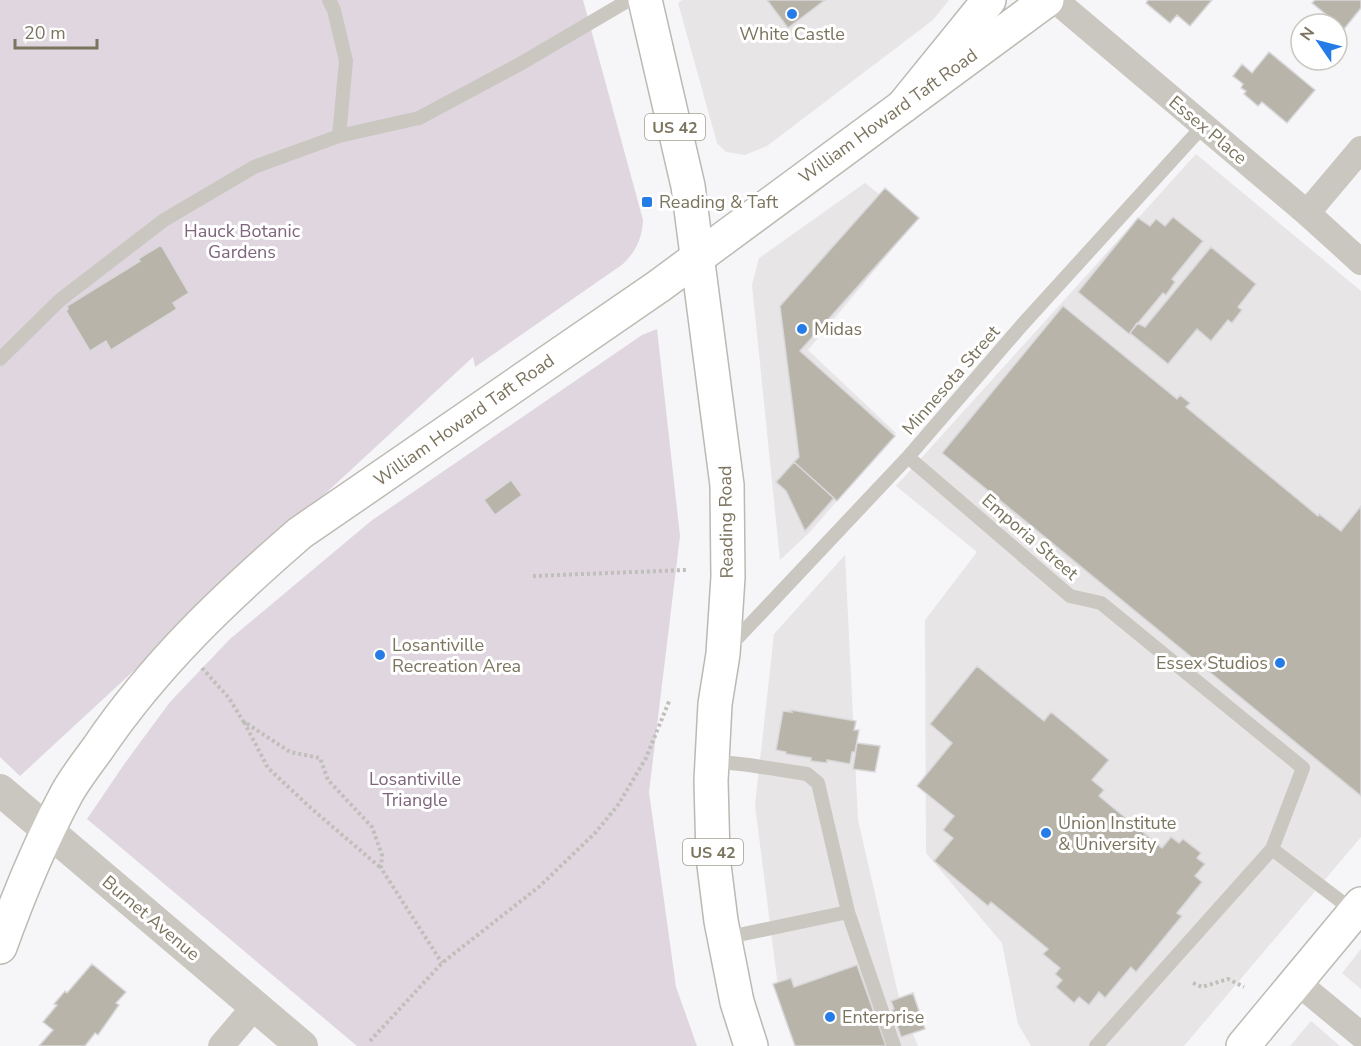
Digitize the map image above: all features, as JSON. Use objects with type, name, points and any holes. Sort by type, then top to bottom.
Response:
[{"type":"main road","name":"Reading Road","points":[[645,0],[688,186],[728,485],[728,577],[723,654],[715,704],[711,781],[713,857],[724,938],[737,1002],[750,1046]]},
{"type":"main road","points":[[903,106],[989,0]]},
{"type":"main road","name":"William Howard Taft Road","points":[[0,947],[20,889],[68,791],[123,710],[180,644],[250,576],[300,533],[659,286],[1047,0]]},
{"type":"main road","points":[[1243,1046],[1358,908]]},
{"type":"street","name":"Essex Place","points":[[1055,0],[1307,213],[1361,262]]},
{"type":"street","points":[[1307,213],[1361,149]]},
{"type":"street","name":"Burnet Avenue","points":[[0,790],[302,1046]]},
{"type":"street","points":[[1297,982],[1361,1035]]},
{"type":"street","points":[[221,1046],[255,1006]]},
{"type":"lane","points":[[329,0],[334,10],[346,61],[339,136]]},
{"type":"lane","points":[[0,359],[60,300],[164,220],[254,166],[339,136],[419,118],[520,64],[630,0]]},
{"type":"lane","name":"Minnesota Street","points":[[723,654],[908,457],[1022,325],[1203,126]]},
{"type":"lane","name":"Emporia Street","points":[[908,457],[1070,596],[1101,603],[1302,768],[1272,849]]},
{"type":"lane","points":[[712,761],[807,774],[818,783],[848,912],[894,1046]]},
{"type":"lane","points":[[1096,1046],[1272,849],[1358,908]]},
{"type":"lane","points":[[724,938],[848,912]]},
{"type":"path","points":[[533,576],[686,570]]},
{"type":"path","points":[[202,668],[229,698],[268,768],[381,868],[442,963]]},
{"type":"path","points":[[370,1041],[442,963],[540,886],[597,832],[618,805],[646,758],[670,699]]},
{"type":"path","points":[[243,721],[290,752],[320,758],[328,780],[372,827],[382,855],[381,868]]},
{"type":"path","points":[[1193,983],[1202,987],[1228,979],[1244,987]]},
{"type":"shaded area","points":[[682,0],[949,0],[933,20],[767,146],[745,155],[726,152],[717,143],[678,3]]},
{"type":"shaded area","points":[[1196,154],[1361,291],[1361,837],[1184,1046],[1031,1046],[1018,1024],[1002,943],[926,853],[925,620],[977,552],[896,486]]},
{"type":"shaded area","points":[[865,183],[915,222],[808,350],[896,433],[810,532],[780,560],[752,285],[759,258]]},
{"type":"shaded area","points":[[845,555],[858,820],[900,1002],[918,1046],[798,1046],[778,987],[755,805],[774,634]]},
{"type":"shaded area","points":[[1361,949],[1361,989],[1342,973]]},
{"type":"shaded area","points":[[1311,1021],[1340,1046],[1290,1046]]},
{"type":"green space","name":"Hauck Botanic Gardens","points":[[0,0],[583,0],[643,220],[638,244],[623,264],[475,367],[473,357],[20,776],[0,757]]},
{"type":"green space","name":"Losantiville Triangle","points":[[657,329],[680,536],[649,792],[676,987],[697,1046],[357,1046],[87,819],[170,702],[230,639],[371,521],[642,335]]},
{"type":"building","name":"White Castle","points":[[767,0],[825,0],[788,28]]},
{"type":"building","points":[[1148,0],[1212,0],[1190,26],[1177,15],[1170,23],[1146,3]]},
{"type":"building","points":[[1315,0],[1361,0],[1361,8],[1349,23],[1349,12],[1323,12],[1312,3]]},
{"type":"building","points":[[1269,52],[1289,69],[1289,72],[1293,72],[1315,90],[1287,123],[1262,102],[1258,106],[1244,94],[1246,91],[1241,88],[1243,84],[1233,76],[1242,64],[1252,73]]},
{"type":"building","name":"Midas","points":[[885,188],[919,218],[800,351],[895,436],[837,501],[794,462],[799,457],[780,306]]},
{"type":"building","points":[[1173,217],[1203,241],[1172,279],[1175,282],[1166,295],[1163,293],[1129,334],[1078,292],[1138,218],[1150,226],[1156,219],[1165,226]]},
{"type":"building","points":[[161,245],[189,293],[173,303],[177,309],[111,350],[106,341],[90,351],[66,311],[67,306],[140,261],[138,259]]},
{"type":"building","points":[[1211,247],[1256,284],[1238,307],[1242,310],[1232,323],[1228,320],[1211,341],[1197,329],[1168,364],[1130,333],[1137,323],[1145,327]]},
{"type":"building","name":"Essex Studios","points":[[1063,306],[1177,399],[1180,395],[1190,403],[1186,407],[1318,516],[1319,514],[1341,531],[1361,506],[1361,796],[942,453]]},
{"type":"building","points":[[794,462],[834,498],[805,531],[786,491],[776,482]]},
{"type":"building","points":[[511,480],[522,495],[495,515],[484,500]]},
{"type":"building","name":"Union Institute & University","points":[[977,666],[1044,721],[1051,712],[1109,760],[1092,780],[1104,790],[1099,796],[1162,848],[1171,837],[1179,843],[1183,839],[1201,853],[1197,858],[1205,864],[1195,876],[1202,882],[1177,913],[1182,916],[1136,972],[1131,967],[1105,998],[1099,992],[1089,1005],[1079,997],[1074,1003],[1056,987],[1062,980],[1055,974],[1060,968],[1043,954],[1048,949],[991,902],[988,906],[934,861],[953,838],[943,830],[954,816],[917,786],[952,743],[930,724]]},
{"type":"building","points":[[791,710],[856,721],[854,730],[859,730],[850,764],[827,760],[827,763],[811,761],[811,758],[776,750],[783,711],[792,712]]},
{"type":"building","points":[[857,743],[880,746],[875,772],[853,769]]},
{"type":"building","points":[[92,964],[126,992],[116,1003],[119,1005],[98,1035],[95,1033],[85,1046],[39,1046],[53,1030],[43,1022],[57,1005],[54,1004],[65,991],[67,993]]},
{"type":"building","name":"Enterprise","points":[[857,965],[886,1046],[795,1046],[773,984],[791,978],[794,987]]},
{"type":"building","points":[[913,993],[925,1029],[901,1037],[891,1001]]},
{"type":"place","name":"White Castle","points":[[792,14]]},
{"type":"place","name":"Reading & Taft","points":[[647,202]]},
{"type":"place","name":"Midas","points":[[802,329]]},
{"type":"place","name":"Losantiville Recreation Area","points":[[380,655]]},
{"type":"place","name":"Essex Studios","points":[[1280,663]]},
{"type":"place","name":"Union Institute & University","points":[[1046,833]]},
{"type":"place","name":"Enterprise","points":[[830,1017]]}]
